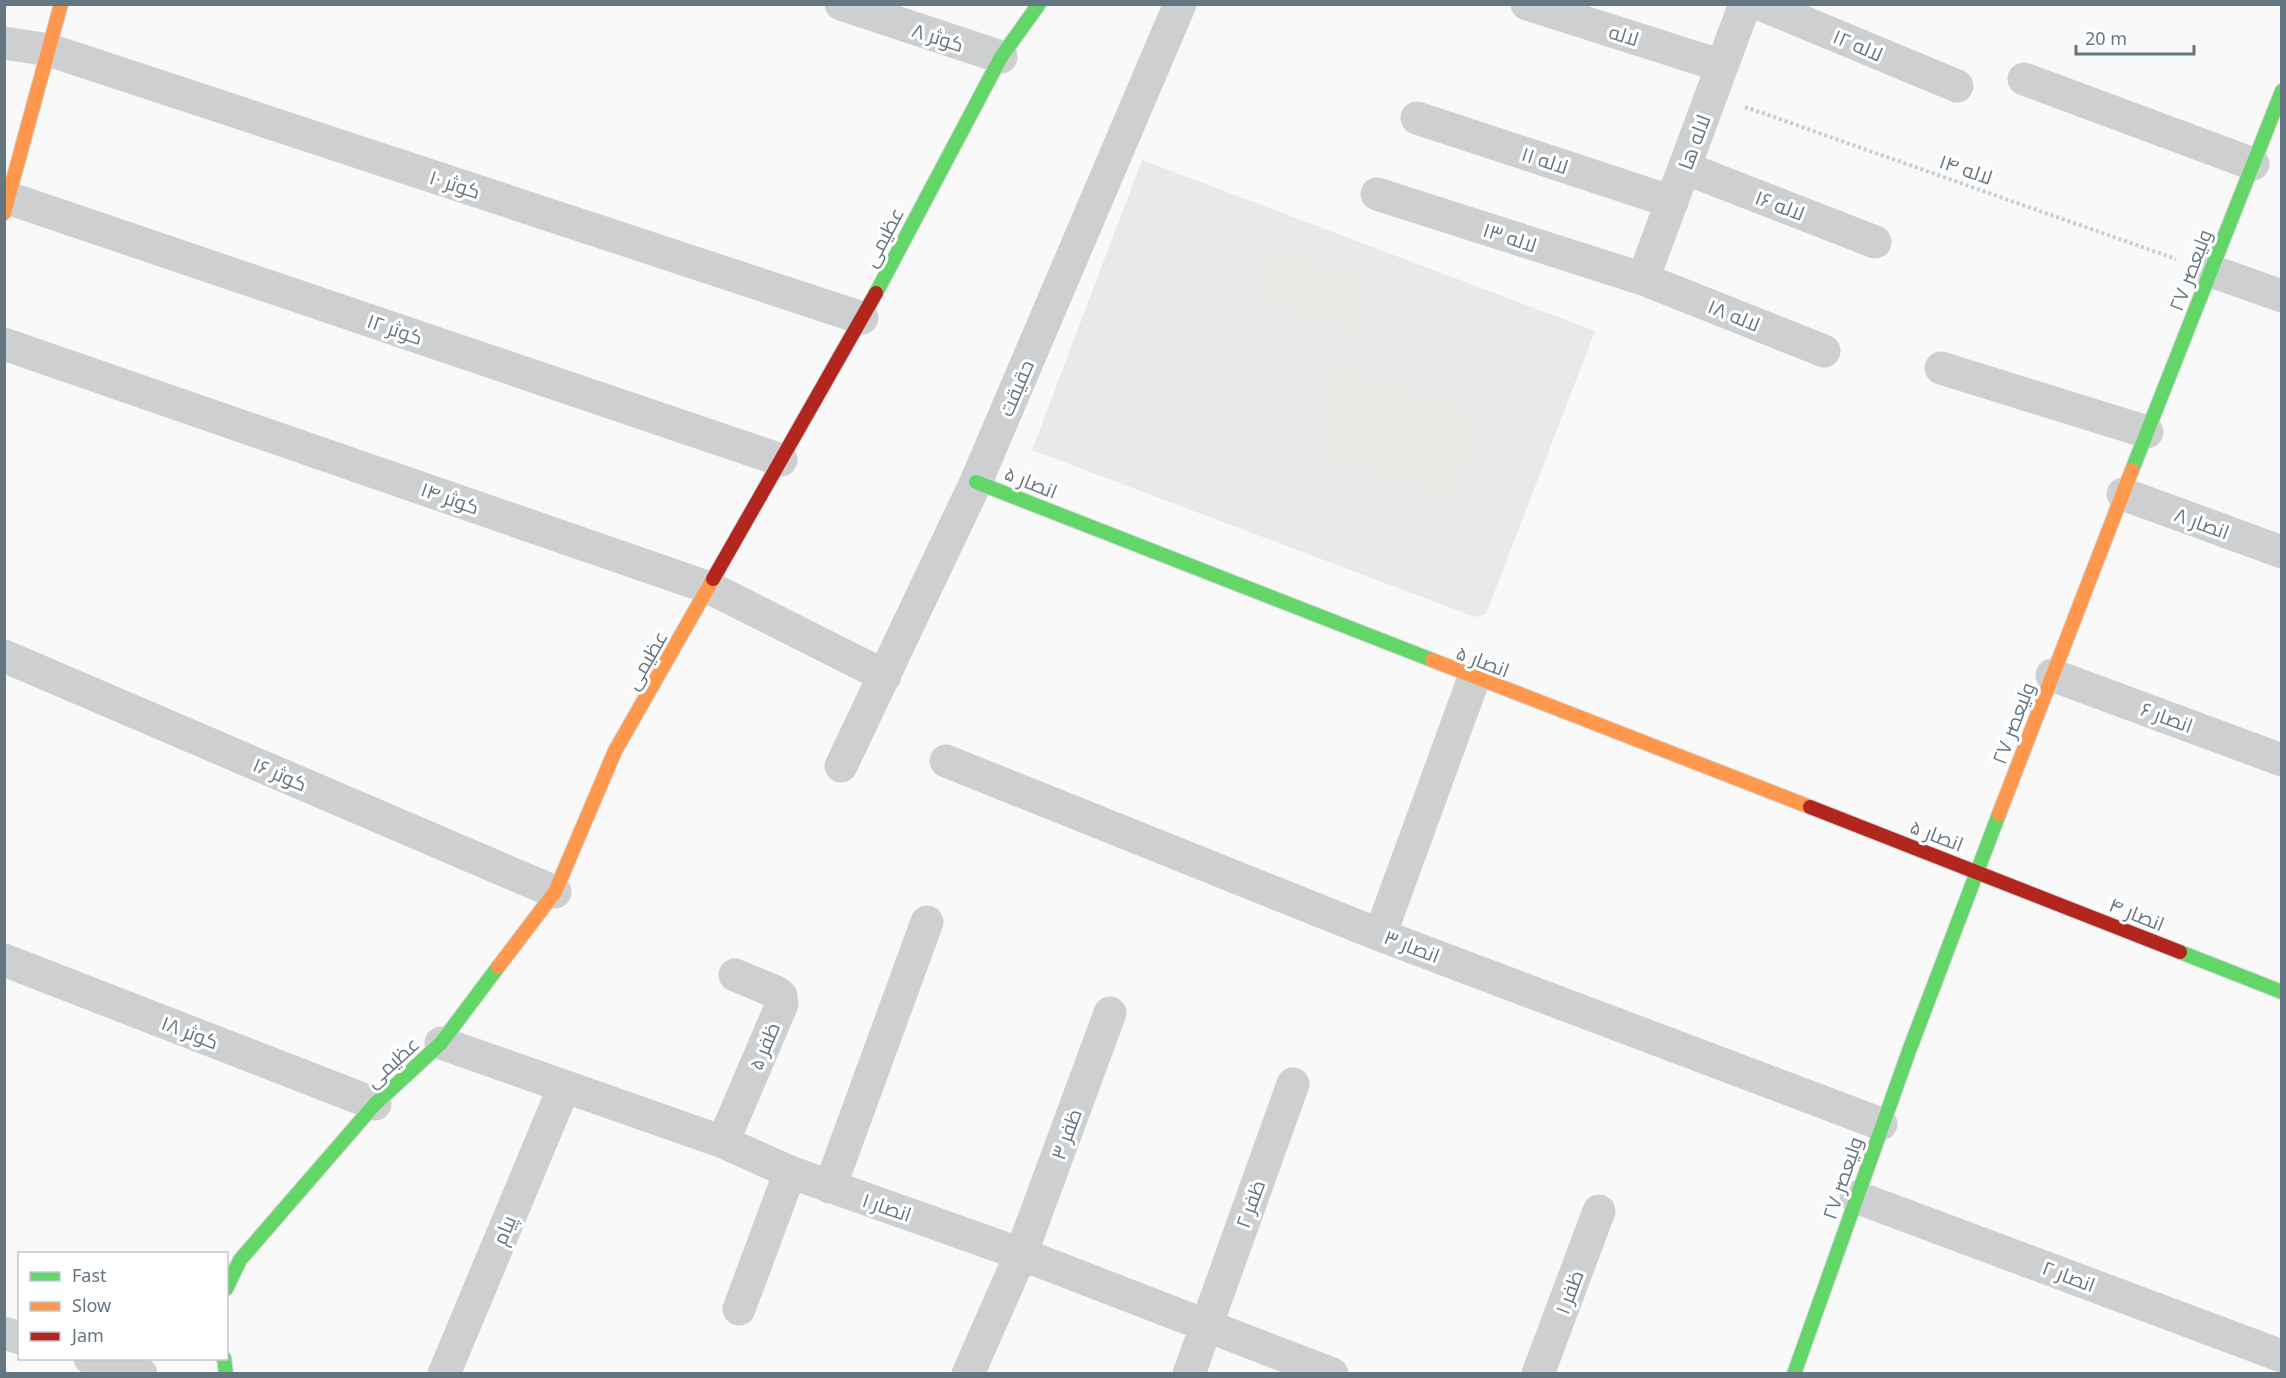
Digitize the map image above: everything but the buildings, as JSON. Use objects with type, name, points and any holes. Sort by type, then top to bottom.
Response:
[{"type":"street","points":[[6,205],[61,4]]},
{"type":"street","name":"کوثر ۸","points":[[841,4],[1001,57]]},
{"type":"street","name":"عظیمی","points":[[228,1285],[240,1260],[375,1104],[441,1043],[555,892],[615,751],[862,318],[1001,57],[1040,4]]},
{"type":"street","name":"حقیقت","points":[[841,766],[976,482],[1180,4]]},
{"type":"street","name":"لاله","points":[[1527,4],[1717,80]]},
{"type":"street","name":"لاله ها","points":[[1643,279],[1745,4]]},
{"type":"street","name":"لاله ۱۲","points":[[1760,4],[1957,86]]},
{"type":"street","name":"کوثر ۱۰","points":[[4,43],[49,50],[862,318]]},
{"type":"street","points":[[2024,79],[2253,164]]},
{"type":"street","name":"ولیعصر ۲۷","points":[[1794,1374],[1881,1124],[2052,675],[2253,164],[2278,111]]},
{"type":"street","name":"لاله ۱۱","points":[[1417,118],[1672,202]]},
{"type":"street","name":"لاله ۱۶","points":[[1684,168],[1875,242]]},
{"type":"street","name":"لاله ۱۳","points":[[1377,194],[1643,279]]},
{"type":"street","name":"کوثر ۱۲","points":[[6,205],[781,460]]},
{"type":"street","points":[[2211,271],[2282,296]]},
{"type":"street","name":"لاله ۱۸","points":[[1643,279],[1824,351]]},
{"type":"street","name":"کوثر ۱۴","points":[[4,344],[710,588],[885,676]]},
{"type":"street","points":[[1941,368],[2147,432]]},
{"type":"street","name":"انصار ۵","points":[[976,482],[1474,678],[1978,872]]},
{"type":"street","name":"انصار ۸","points":[[2123,494],[2282,552]]},
{"type":"street","name":"کوثر ۱۶","points":[[4,656],[555,892]]},
{"type":"street","name":"انصار ۶","points":[[2052,675],[2282,760]]},
{"type":"street","points":[[1380,935],[1474,678]]},
{"type":"street","name":"انصار ۳","points":[[946,761],[1380,935],[1881,1124]]},
{"type":"street","name":"انصار ۴","points":[[1978,872],[2282,992]]},
{"type":"street","points":[[830,1187],[927,922]]},
{"type":"street","name":"کوثر ۱۸","points":[[4,960],[375,1104]]},
{"type":"street","name":"ظفر ۵","points":[[723,1142],[782,1004],[781,996],[776,992],[735,975]]},
{"type":"street","name":"ظفر ۳","points":[[968,1374],[1021,1254],[1110,1013]]},
{"type":"street","name":"انصار ۱","points":[[441,1043],[723,1142],[790,1172],[1021,1254],[1332,1374]]},
{"type":"street","name":"ظفر ۲","points":[[1189,1374],[1293,1084]]},
{"type":"street","name":"پیام","points":[[444,1374],[564,1087]]},
{"type":"street","points":[[739,1309],[790,1172]]},
{"type":"street","name":"انصار ۲","points":[[1856,1197],[2282,1356]]},
{"type":"street","name":"ظفر ۱","points":[[1538,1374],[1599,1211]]},
{"type":"street","points":[[93,1360],[141,1374]]},
{"type":"path","name":"لاله ۱۴","points":[[1717,80],[2211,271]]},
{"type":"shaded area","points":[[1142,160],[1595,331],[1486,614],[1475,617],[1032,450]]},
{"type":"shaded area","points":[[1273,247],[1374,284],[1355,336],[1253,299]]},
{"type":"shaded area","points":[[1331,363],[1484,417],[1453,500],[1315,451],[1337,390],[1323,385]]},
{"type":"traffic: fast","points":[[876,293],[1001,57],[1039,4]]},
{"type":"traffic: fast","points":[[2132,470],[2282,91]]},
{"type":"traffic: fast","points":[[976,482],[1432,660]]},
{"type":"traffic: fast","points":[[1794,1374],[1909,1051],[1999,814]]},
{"type":"traffic: fast","points":[[2180,952],[2282,992]]},
{"type":"traffic: fast","points":[[228,1285],[240,1260],[375,1104],[441,1043],[498,967]]},
{"type":"traffic: fast","points":[[224,1360],[226,1374]]},
{"type":"traffic: slow","points":[[4,213],[61,4]]},
{"type":"traffic: slow","points":[[1999,814],[2132,470]]},
{"type":"traffic: slow","points":[[498,967],[555,892],[615,751],[713,579]]},
{"type":"traffic: slow","points":[[1432,660],[1810,807]]},
{"type":"traffic: jam","points":[[713,579],[876,293]]},
{"type":"traffic: jam","points":[[1810,807],[2180,952]]}]
